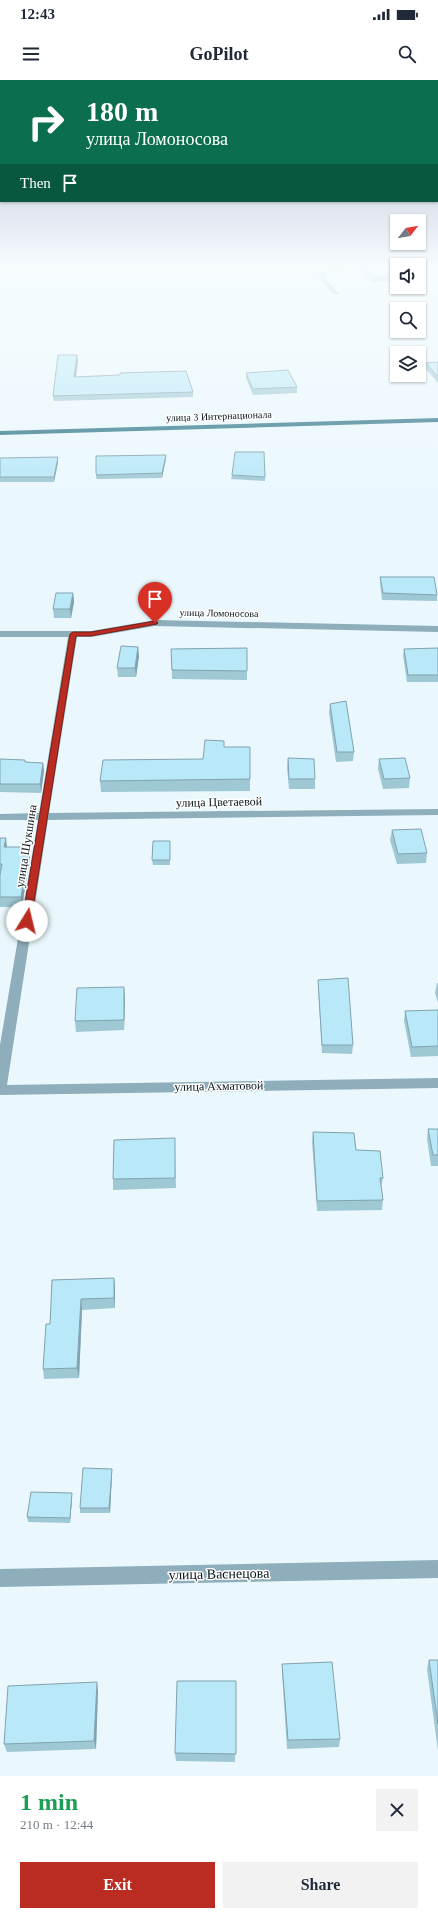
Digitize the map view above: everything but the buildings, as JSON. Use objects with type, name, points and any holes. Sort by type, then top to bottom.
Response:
[{"type":"main road","name":"улица 3 Интернационала","points":[[0,433],[438,420]]},
{"type":"street","name":"улица Ломоносова","points":[[0,634],[91,634],[155,623],[438,629]]},
{"type":"street","name":"улица Шукшина","points":[[0,1086],[73,634]]},
{"type":"street","name":"улица Цветаевой","points":[[0,817],[438,812]]},
{"type":"street","name":"улица Ахматовой","points":[[0,1090],[438,1083]]},
{"type":"street","name":"улица Васнецова","points":[[0,1578],[438,1570]]},
{"type":"route","points":[[27,921],[73,634],[91,634],[155,623]]}]
